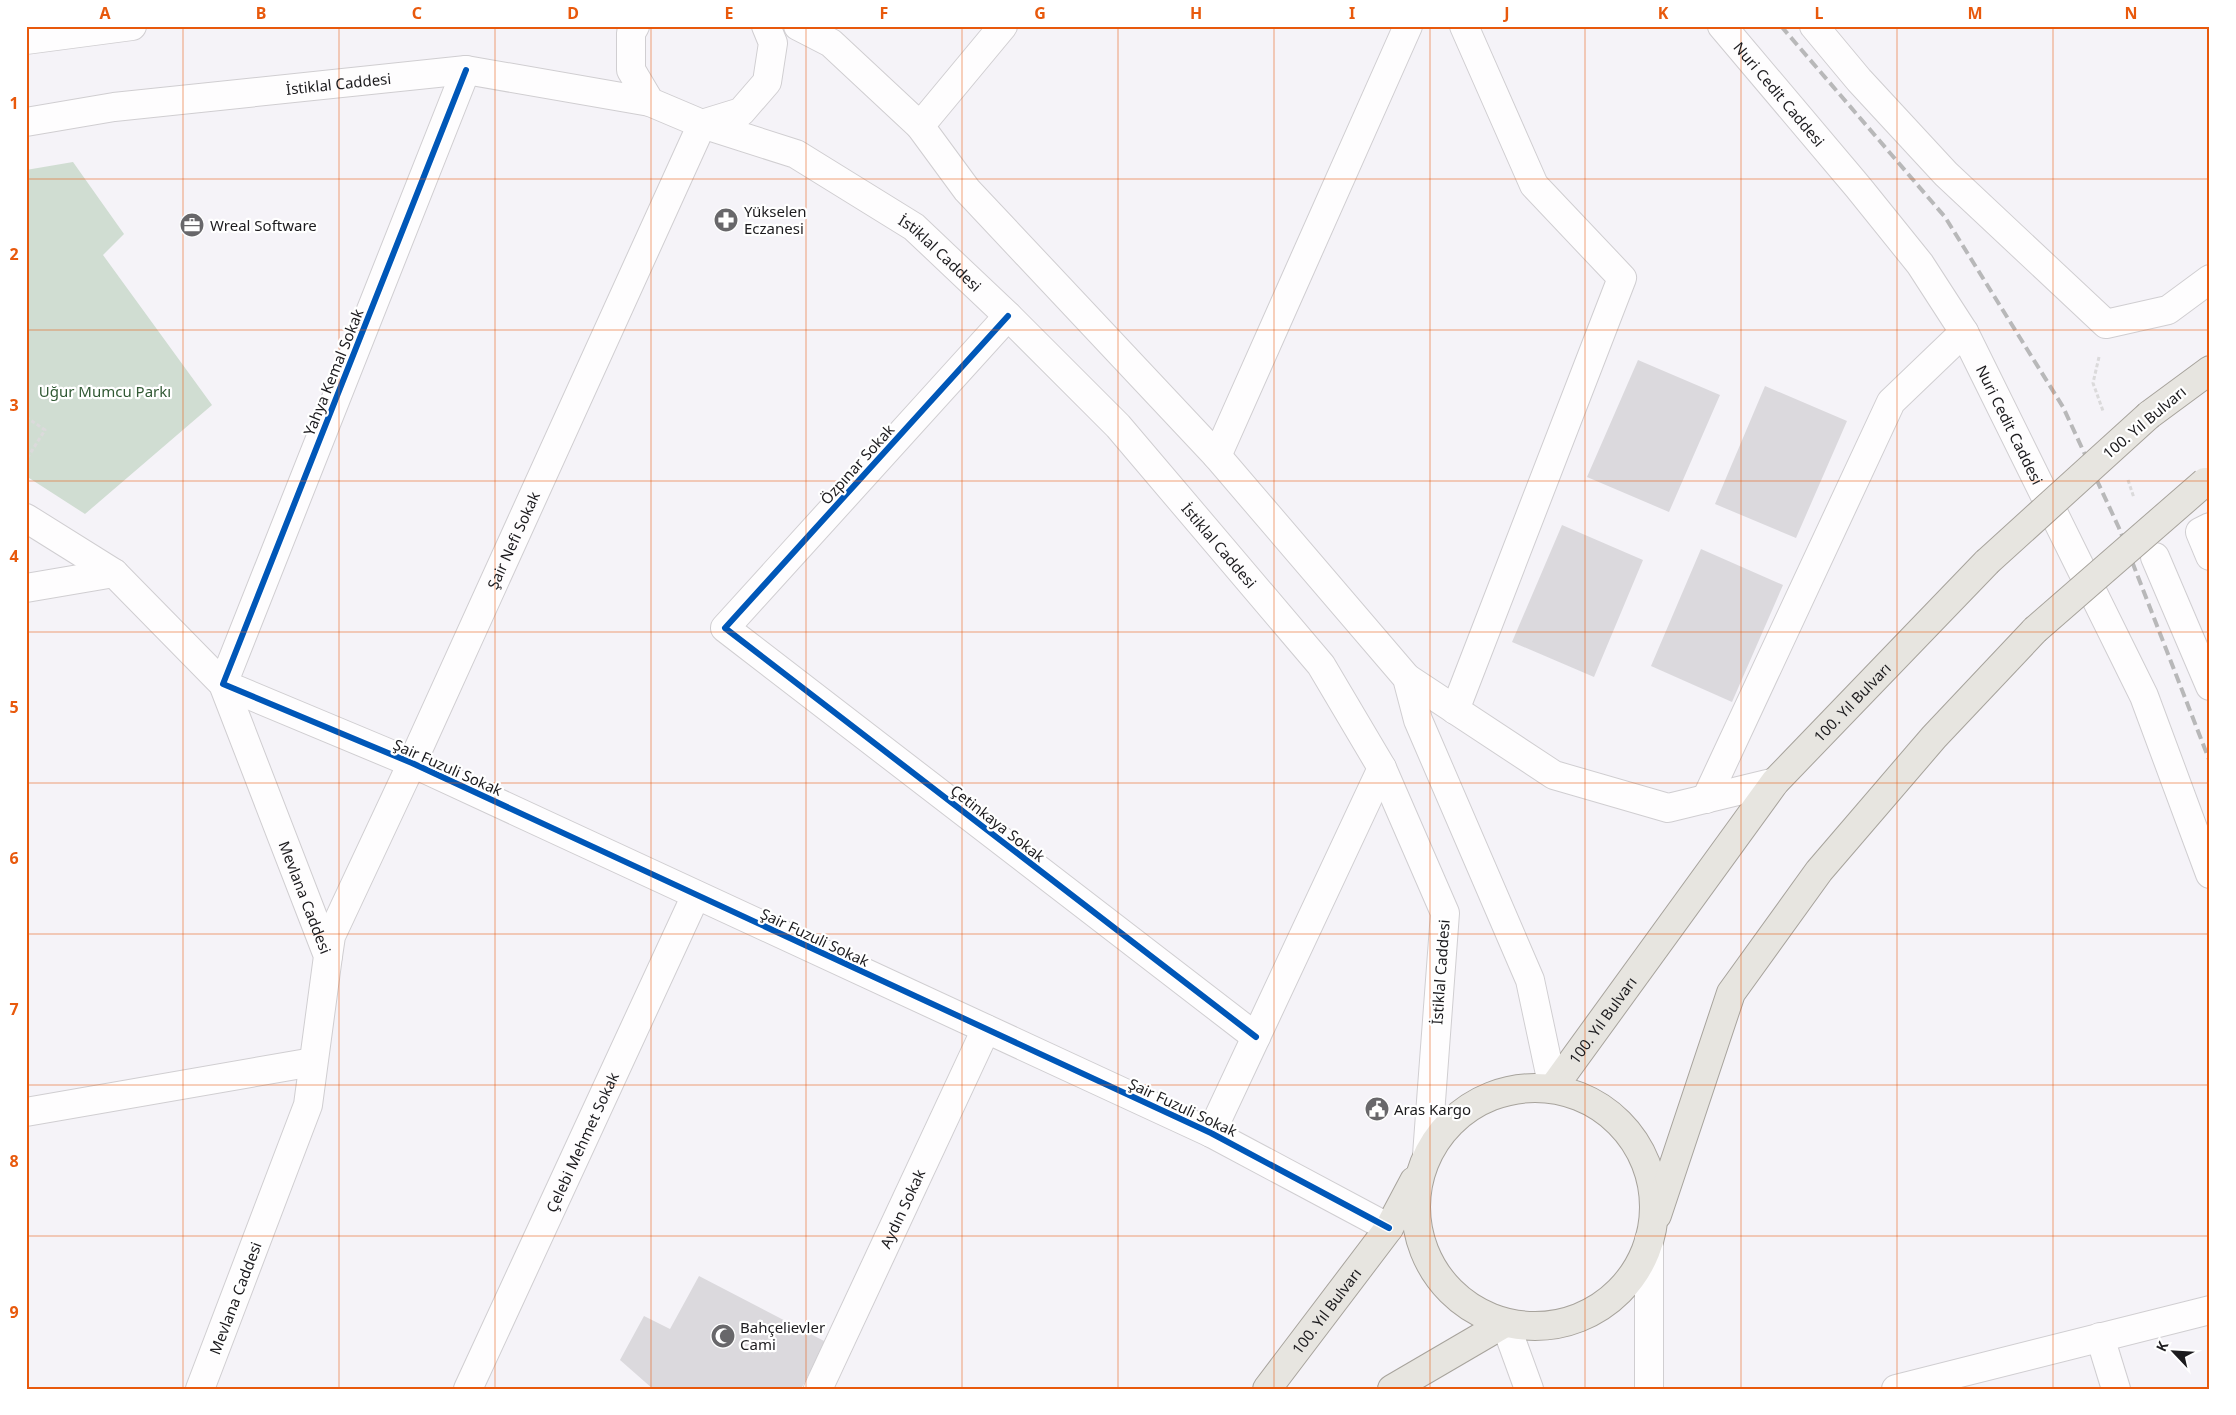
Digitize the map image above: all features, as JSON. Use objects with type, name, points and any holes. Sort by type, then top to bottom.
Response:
[{"type":"main road","name":"100. Yıl Bulvarı","points":[[1553,1088],[1775,782],[1987,562],[2149,415],[2210,370]]},
{"type":"main road","points":[[1649,1240],[1654,1200],[1645,1160],[1624,1126],[1591,1101],[1553,1088],[1515,1089],[1479,1101],[1449,1124],[1427,1155],[1416,1189],[1416,1224],[1426,1258],[1445,1287],[1472,1309],[1505,1323],[1541,1326],[1577,1319],[1609,1300],[1634,1273],[1649,1240],[1731,993],[1819,871],[1934,737],[2035,630],[2208,481]]},
{"type":"main road","name":"100. Yıl Bulvarı","points":[[1267,1389],[1390,1228],[1427,1155]]},
{"type":"main road","points":[[1392,1389],[1505,1323]]},
{"type":"street","points":[[26,40],[132,26]]},
{"type":"street","points":[[635,26],[631,33],[631,70],[650,102]]},
{"type":"street","points":[[702,124],[741,112],[766,82],[773,43],[766,26]]},
{"type":"street","points":[[798,26],[824,34],[920,126],[967,190],[1217,456],[1406,678],[1554,775],[1668,808],[1775,782]]},
{"type":"street","points":[[920,126],[1003,26]]},
{"type":"street","points":[[1217,456],[1408,26]]},
{"type":"street","points":[[1455,710],[1622,278],[1534,185],[1464,26]]},
{"type":"street","name":"Nuri Cedit Caddesi","points":[[1722,26],[1858,187],[1914,257],[1964,332],[2144,696],[2210,874]]},
{"type":"street","points":[[1814,26],[1859,80],[1946,174],[2106,324],[2168,310],[2210,279]]},
{"type":"street","name":"İstiklal Caddesi","points":[[26,122],[114,107],[466,70],[650,102],[702,124],[796,154],[914,227],[1008,316],[1118,426],[1322,665],[1382,768],[1445,913],[1427,1155]]},
{"type":"street","name":"Yahya Kemal Sokak","points":[[223,684],[466,70]]},
{"type":"street","name":"Şair Nefi Sokak","points":[[328,956],[331,936],[412,763],[702,124]]},
{"type":"street","name":"Özpınar Sokak","points":[[725,628],[1008,316]]},
{"type":"street","points":[[1706,799],[1891,402],[1964,332]]},
{"type":"street","name":"Mevlana Caddesi","points":[[26,518],[114,574],[223,684],[328,956],[308,1105],[200,1389]]},
{"type":"street","points":[[2210,527],[2200,532],[2210,556]]},
{"type":"street","points":[[2155,556],[2210,686]]},
{"type":"street","points":[[26,588],[114,574]]},
{"type":"street","name":"Çetinkaya Sokak","points":[[725,628],[1256,1037]]},
{"type":"street","points":[[1406,678],[1418,720],[1530,980],[1553,1088]]},
{"type":"street","name":"Şair Fuzuli Sokak","points":[[223,684],[412,763],[1211,1133],[1390,1228]]},
{"type":"street","points":[[1211,1133],[1382,768]]},
{"type":"street","name":"Çelebi Mehmet Sokak","points":[[468,1389],[696,895]]},
{"type":"street","name":"Aydın Sokak","points":[[818,1389],[986,1030]]},
{"type":"street","points":[[26,1112],[313,1062]]},
{"type":"street","points":[[1649,1240],[1649,1389]]},
{"type":"street","points":[[1896,1389],[2210,1310]]},
{"type":"street","points":[[1505,1323],[1529,1389]]},
{"type":"street","points":[[2100,1337],[2116,1389]]},
{"type":"path","points":[[26,417],[45,430],[26,460]]},
{"type":"green space","name":"Uğur Mumcu Parkı","points":[[73,162],[124,234],[103,255],[212,405],[85,514],[26,476],[26,170]]},
{"type":"building","points":[[1638,360],[1720,395],[1669,512],[1587,477]]},
{"type":"building","points":[[1765,386],[1847,421],[1796,538],[1715,504]]},
{"type":"building","points":[[1562,525],[1643,560],[1594,677],[1512,642]]},
{"type":"building","points":[[1701,549],[1783,585],[1732,702],[1651,666]]},
{"type":"building","name":"Bahçelievler Cami","points":[[699,1276],[826,1342],[801,1389],[653,1389],[620,1360],[644,1316],[670,1329]]},
{"type":"railway","points":[[1781,26],[1945,217],[2063,407],[2119,528],[2210,762]]},
{"type":"cycle path","points":[[466,70],[223,684],[412,763],[1211,1133],[1389,1228]]},
{"type":"cycle path","points":[[1008,316],[725,628],[1256,1037]]},
{"type":"place","name":"Yükselen Eczanesi","points":[[726,220]]},
{"type":"place","name":"Wreal Software","points":[[192,225]]},
{"type":"place","name":"Aras Kargo","points":[[1377,1109]]},
{"type":"place","name":"Bahçelievler Cami","points":[[723,1336]]}]
